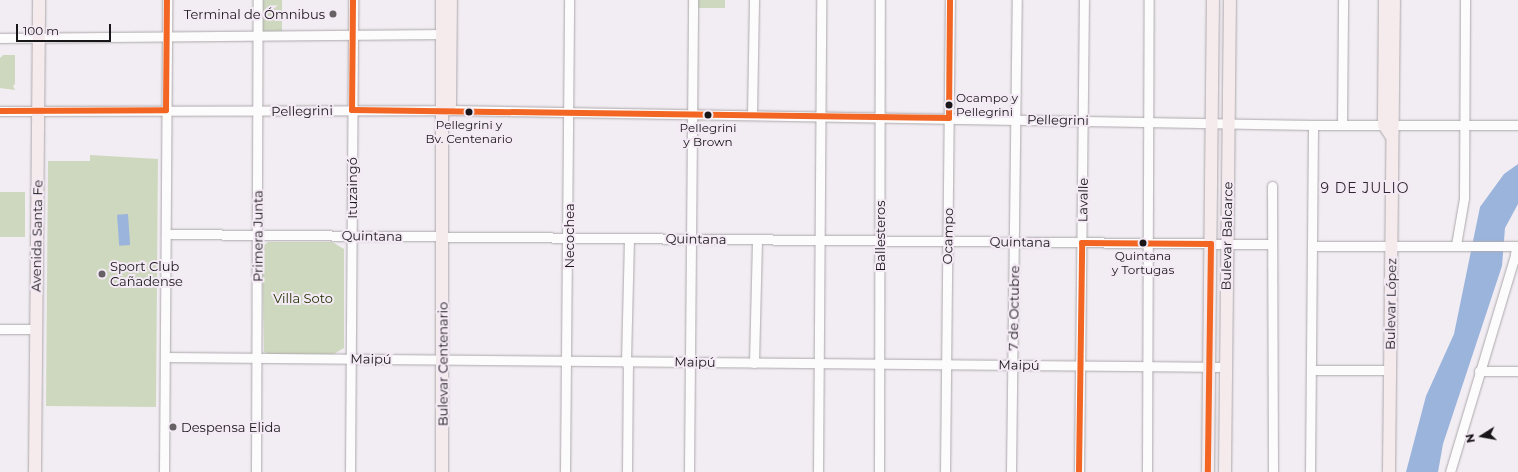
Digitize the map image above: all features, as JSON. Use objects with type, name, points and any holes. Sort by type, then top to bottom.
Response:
[{"type":"main road","name":"Avenida Santa Fe","points":[[35,472],[39,0]]},
{"type":"main road","name":"Bulevar Centenario","points":[[442,0],[442,34],[446,110]]},
{"type":"main road","name":"Bulevar Centenario","points":[[442,472],[443,255],[446,110],[451,0]]},
{"type":"main road","name":"Bulevar Balcarce","points":[[1208,472],[1213,0]]},
{"type":"main road","name":"Bulevar Balcarce","points":[[1225,472],[1230,0]]},
{"type":"main road","name":"Bulevar López","points":[[1385,0],[1390,129],[1391,245],[1389,472]]},
{"type":"main road","name":"Bulevar López","points":[[1390,129],[1394,0]]},
{"type":"street","points":[[164,472],[167,0]]},
{"type":"street","name":"Primera Junta","points":[[256,472],[259,235],[257,112],[258,0]]},
{"type":"street","name":"Ituzaingó","points":[[350,472],[353,0]]},
{"type":"street","name":"Necochea","points":[[565,472],[569,238],[569,0]]},
{"type":"street","points":[[689,472],[693,0]]},
{"type":"street","points":[[752,115],[754,0]]},
{"type":"street","points":[[818,472],[821,0]]},
{"type":"street","name":"Ballesteros","points":[[879,472],[881,117],[880,0]]},
{"type":"street","name":"Ocampo","points":[[945,472],[950,0]]},
{"type":"street","name":"7 de Octubre","points":[[1011,472],[1017,0]]},
{"type":"street","name":"Lavalle","points":[[1079,472],[1084,0]]},
{"type":"street","points":[[1147,472],[1149,0]]},
{"type":"street","points":[[1342,125],[1343,0]]},
{"type":"street","points":[[1456,245],[1464,198],[1465,0]]},
{"type":"street","points":[[0,38],[167,38],[442,34]]},
{"type":"street","name":"Pellegrini","points":[[0,111],[166,110],[257,112],[446,110],[1228,122],[1342,125],[1390,129],[1518,125]]},
{"type":"street","points":[[1310,472],[1313,125]]},
{"type":"street","points":[[1272,186],[1271,244],[1273,472]]},
{"type":"street","name":"Quintana","points":[[166,234],[1271,244]]},
{"type":"street","points":[[627,472],[626,362],[629,238]]},
{"type":"street","points":[[754,363],[757,240]]},
{"type":"street","points":[[1312,246],[1514,246],[1515,255],[1450,472]]},
{"type":"street","points":[[0,329],[36,329]]},
{"type":"street","name":"Maipú","points":[[165,357],[1226,367]]},
{"type":"street","points":[[1312,370],[1390,370]]},
{"type":"street","points":[[1480,371],[1518,371]]},
{"type":"green space","points":[[258,0],[282,0],[282,37],[258,37]]},
{"type":"green space","points":[[693,0],[725,0],[725,8],[693,8]]},
{"type":"green space","points":[[3,55],[15,55],[15,84],[13,86],[15,90],[0,88],[0,58]]},
{"type":"green space","name":"Sport Club Cañadense","points":[[90,155],[158,159],[156,407],[46,406],[48,161],[90,161]]},
{"type":"green space","points":[[0,192],[25,192],[25,237],[0,237]]},
{"type":"green space","name":"Villa Soto","points":[[268,242],[332,242],[344,249],[344,348],[332,355],[271,355],[264,352],[262,247]]},
{"type":"water","points":[[1518,164],[1518,204],[1505,228],[1502,266],[1443,444],[1438,472],[1406,472],[1426,396],[1454,334],[1480,207],[1504,174]]},
{"type":"water","points":[[128,214],[130,245],[119,246],[117,215]]},
{"type":"transit line","points":[[0,111],[166,110],[167,0]]},
{"type":"transit line","points":[[353,0],[352,110],[949,118],[950,0]]},
{"type":"transit line","points":[[1079,472],[1082,243],[1211,244],[1208,472]]},
{"type":"place","name":"Terminal de Ómnibus","points":[[333,14]]},
{"type":"place","name":"Ocampo y Pellegrini","points":[[949,105]]},
{"type":"place","name":"Pellegrini y Bv. Centenario","points":[[469,112]]},
{"type":"place","name":"Pellegrini y Brown","points":[[708,115]]},
{"type":"place","name":"Quintana y Tortugas","points":[[1143,243]]},
{"type":"place","name":"Sport Club Cañadense","points":[[102,274]]},
{"type":"place","name":"Despensa Elida","points":[[173,427]]},
{"type":"district","name":"9 DE JULIO","points":[[1365,188]]}]
